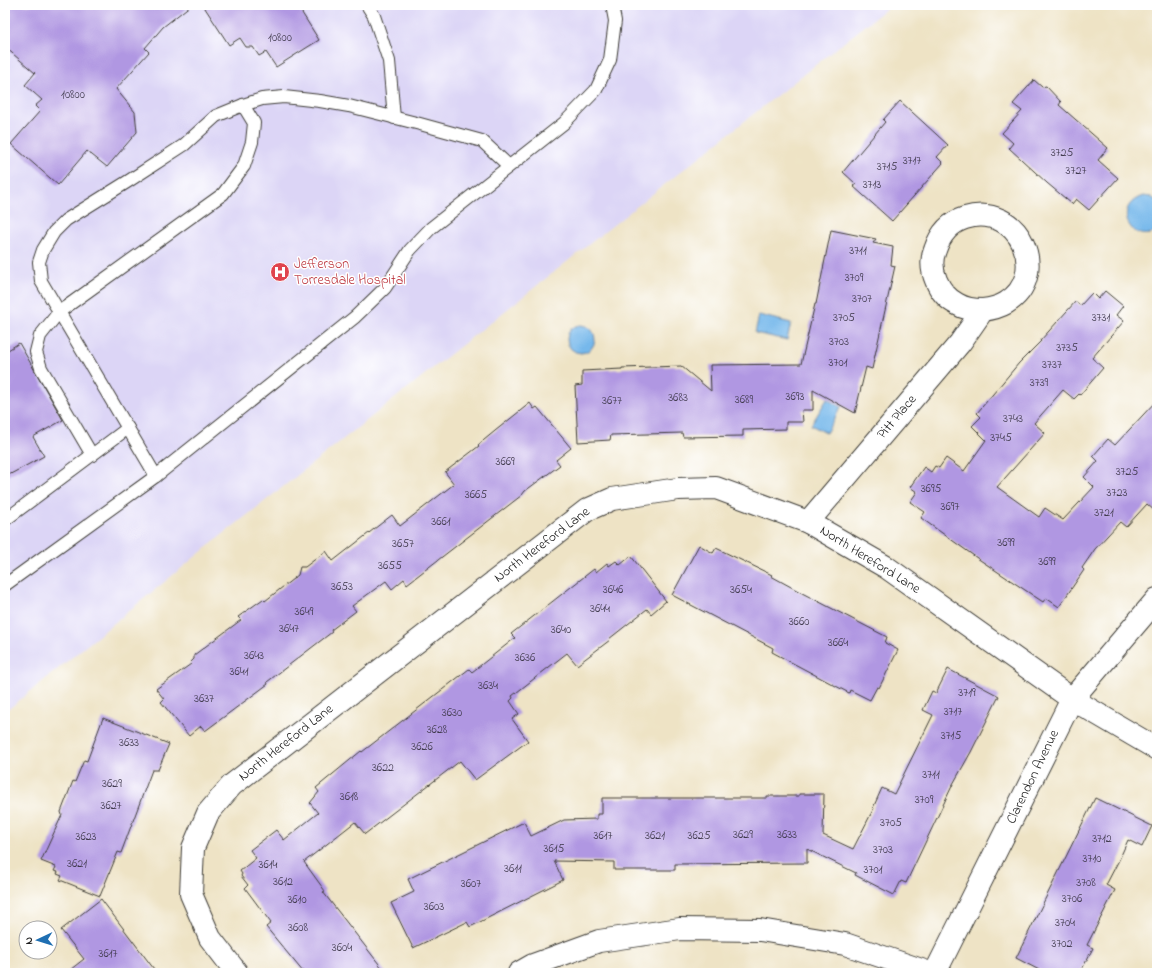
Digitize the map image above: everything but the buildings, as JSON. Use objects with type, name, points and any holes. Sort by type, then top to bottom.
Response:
[{"type":"street","points":[[972,216],[987,216],[999,219],[1010,226],[1019,235],[1024,246],[1027,259],[1023,283],[1016,294],[1007,302],[995,308],[983,310],[969,309],[956,304],[944,295],[937,282],[933,268],[933,254],[938,240],[947,229],[959,220],[972,216]]},
{"type":"street","name":"Pitt Place","points":[[808,522],[960,343],[983,310]]},
{"type":"street","name":"North Hereford Lane","points":[[238,973],[210,938],[191,894],[193,848],[208,813],[232,785],[587,510],[619,497],[678,489],[716,488],[808,522],[886,567],[1072,699],[1157,750]]},
{"type":"street","name":"Clarendon Avenue","points":[[935,973],[1072,699],[1157,599]]},
{"type":"street","points":[[519,973],[532,965],[599,941],[680,929],[760,930],[845,944],[930,973]]},
{"type":"lane","points":[[367,5],[374,16],[388,61],[394,118]]},
{"type":"lane","points":[[5,585],[156,476],[355,317],[385,288],[410,250],[431,228],[564,123],[596,90],[610,60],[615,21],[612,5]]},
{"type":"lane","points":[[156,476],[41,281],[38,262],[43,250],[54,232],[66,220],[184,145],[216,116],[262,99],[284,97],[349,106],[482,141],[509,166]]},
{"type":"lane","points":[[92,455],[41,368],[36,352],[40,336],[59,312],[223,194],[244,166],[252,142],[254,123],[243,105]]},
{"type":"lane","points":[[5,520],[128,428]]},
{"type":"shaded area","name":"Jefferson Torresdale Hospital","points":[[5,5],[891,5],[217,539],[5,712]]},
{"type":"water","points":[[1143,196],[1151,197],[1157,201],[1157,230],[1148,234],[1140,234],[1133,230],[1126,216],[1128,208],[1133,201]]},
{"type":"water","points":[[759,315],[791,323],[787,340],[755,333]]},
{"type":"water","points":[[581,325],[591,329],[595,339],[591,349],[581,353],[571,349],[567,339],[571,329]]},
{"type":"water","points":[[827,399],[841,407],[826,433],[811,425]]},
{"type":"place","name":"Jefferson Torresdale Hospital","points":[[280,272]]}]
